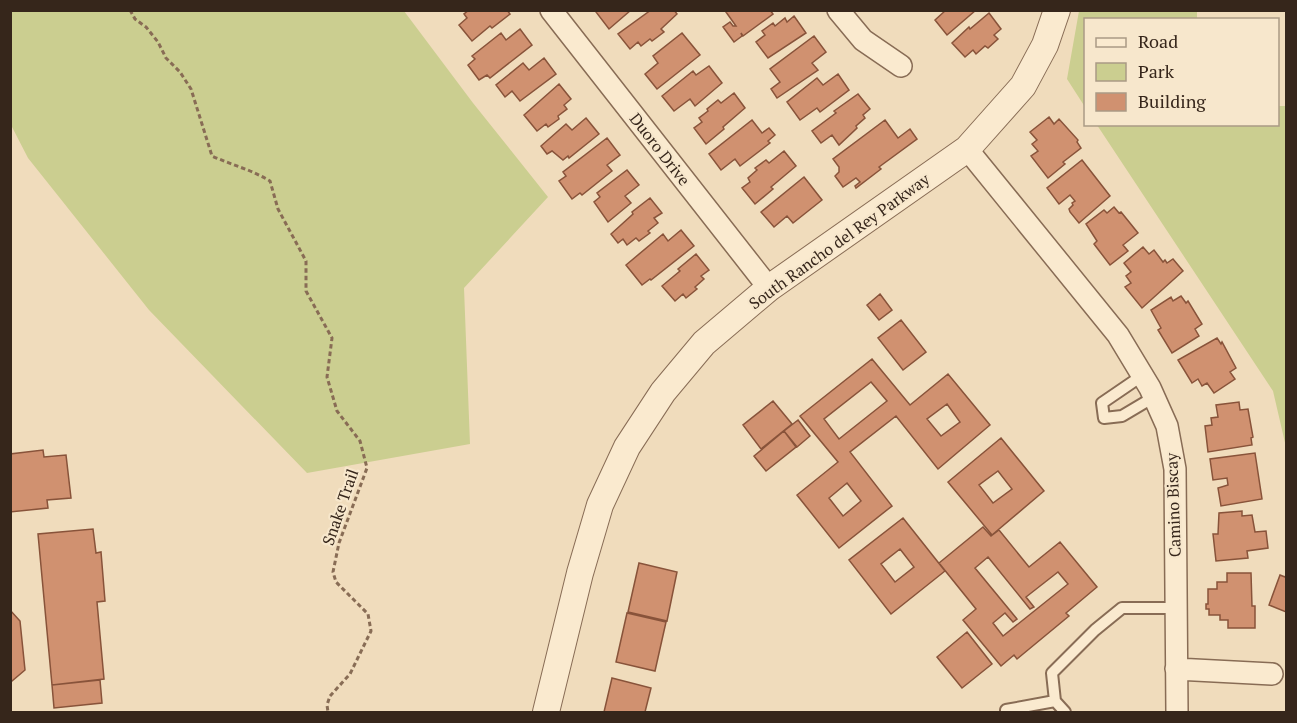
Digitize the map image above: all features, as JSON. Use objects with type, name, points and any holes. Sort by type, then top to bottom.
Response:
[{"type":"street","name":"Duoro Drive","points":[[551,10],[769,288]]},
{"type":"street","points":[[838,10],[863,40],[901,66]]},
{"type":"street","name":"South Rancho del Rey Parkway","points":[[546,712],[580,573],[600,505],[627,447],[663,392],[704,343],[769,288],[967,149],[1023,86],[1045,45],[1057,10]]},
{"type":"street","name":"Camino Biscay","points":[[967,149],[1118,335],[1143,375],[1167,426],[1175,468],[1177,712]]},
{"type":"street","points":[[1176,669],[1272,675]]},
{"type":"lane","points":[[1143,375],[1107,398],[1102,404],[1104,418],[1122,416],[1154,397]]},
{"type":"lane","points":[[1065,712],[1055,701],[1052,673],[1095,630],[1122,608],[1176,608]]},
{"type":"lane","points":[[1006,710],[1055,701]]},
{"type":"path","name":"Snake Trail","points":[[130,10],[135,19],[146,27],[158,42],[166,58],[180,72],[191,89],[212,156],[236,167],[253,171],[270,181],[278,209],[306,261],[306,291],[332,338],[327,377],[336,411],[360,441],[367,468],[345,522],[333,572],[336,582],[368,614],[371,631],[350,674],[330,696],[327,705],[328,712]]},
{"type":"green space","points":[[11,10],[404,11],[548,197],[464,288],[470,444],[307,473],[149,310],[28,158],[11,125]]},
{"type":"green space","points":[[1079,11],[1197,11],[1197,18],[1084,18],[1084,105],[1067,79]]},
{"type":"green space","points":[[1279,106],[1286,106],[1286,447],[1273,391],[1098,126],[1279,126]]},
{"type":"building","points":[[469,10],[507,10],[510,14],[492,28],[490,26],[472,41],[459,25],[467,18],[464,14]]},
{"type":"building","points":[[599,10],[631,10],[609,29],[596,12]]},
{"type":"building","points":[[651,10],[674,10],[677,14],[661,29],[664,32],[652,41],[650,39],[641,46],[638,42],[630,49],[618,34]]},
{"type":"building","points":[[728,10],[770,10],[773,14],[743,36],[741,33],[742,36],[734,42],[723,27],[730,22],[736,26],[726,12]]},
{"type":"building","points":[[946,10],[976,10],[947,35],[935,20]]},
{"type":"building","points":[[989,13],[1001,29],[994,35],[998,39],[988,48],[985,46],[976,54],[973,50],[965,57],[952,43]]},
{"type":"building","points":[[794,16],[806,33],[768,58],[756,42],[765,35],[762,31],[773,23],[775,26],[785,18],[787,22]]},
{"type":"building","points":[[520,29],[532,45],[490,78],[487,75],[479,80],[468,65],[475,59],[472,56],[501,33],[506,40]]},
{"type":"building","points":[[682,33],[700,55],[657,89],[645,74],[658,63],[653,56]]},
{"type":"building","points":[[814,36],[826,52],[812,63],[818,70],[777,98],[771,89],[780,82],[770,69]]},
{"type":"building","points":[[544,58],[556,74],[520,101],[512,91],[505,97],[496,85],[523,63],[529,70]]},
{"type":"building","points":[[709,66],[722,83],[695,106],[690,99],[674,111],[662,96],[693,71],[696,75]]},
{"type":"building","points":[[838,74],[849,90],[820,112],[817,108],[800,120],[787,102],[817,78],[823,85]]},
{"type":"building","points":[[559,84],[571,99],[564,105],[567,109],[558,116],[559,119],[548,127],[546,124],[537,131],[524,115]]},
{"type":"building","points":[[734,93],[745,108],[706,144],[694,128],[702,122],[699,118],[718,100],[721,103]]},
{"type":"building","points":[[858,94],[870,109],[863,115],[865,118],[839,145],[832,135],[821,143],[812,131]]},
{"type":"building","points":[[1049,117],[1054,124],[1059,119],[1078,140],[1081,148],[1048,178],[1031,156],[1038,151],[1032,144],[1037,140],[1030,132]]},
{"type":"building","points":[[586,118],[599,134],[569,158],[568,156],[563,160],[552,151],[547,154],[541,146],[566,124],[572,130]]},
{"type":"building","points":[[752,120],[762,133],[769,128],[775,135],[768,141],[770,143],[740,166],[735,159],[721,170],[709,154]]},
{"type":"building","points":[[885,120],[898,138],[910,129],[917,139],[879,167],[881,169],[856,188],[855,186],[860,182],[856,178],[843,187],[835,176],[839,172],[839,167],[833,159]]},
{"type":"building","points":[[607,138],[620,155],[607,165],[612,171],[582,195],[580,193],[572,199],[559,181],[566,176],[563,172]]},
{"type":"building","points":[[784,151],[796,166],[755,204],[742,188],[750,182],[748,178],[757,170],[755,168],[766,160],[769,163]]},
{"type":"building","points":[[1082,160],[1110,196],[1079,223],[1069,209],[1075,201],[1070,195],[1059,204],[1047,188]]},
{"type":"building","points":[[627,170],[639,185],[625,196],[631,203],[608,222],[594,202],[600,197],[597,193]]},
{"type":"building","points":[[804,177],[822,200],[793,223],[787,216],[774,227],[761,212]]},
{"type":"building","points":[[650,198],[662,213],[654,218],[658,223],[639,241],[636,238],[627,245],[623,239],[618,243],[611,234],[633,214],[632,212]]},
{"type":"building","points":[[1114,207],[1138,233],[1123,245],[1128,251],[1110,265],[1094,244],[1097,241],[1086,224],[1104,210],[1107,213]]},
{"type":"building","points":[[681,230],[694,246],[642,285],[626,265],[663,234],[668,241]]},
{"type":"building","points":[[1143,247],[1149,254],[1154,250],[1163,262],[1165,260],[1167,263],[1173,259],[1183,271],[1142,308],[1125,287],[1131,283],[1126,276],[1131,272],[1124,263]]},
{"type":"building","points":[[696,254],[709,270],[701,276],[704,279],[695,287],[697,289],[686,298],[683,294],[675,301],[662,286]]},
{"type":"building","points":[[880,294],[892,310],[879,320],[867,305]]},
{"type":"building","points":[[1181,296],[1186,303],[1188,301],[1202,324],[1195,329],[1199,336],[1172,353],[1158,330],[1161,328],[1151,310],[1171,297],[1173,301]]},
{"type":"building","points":[[901,320],[926,352],[903,370],[878,338]]},
{"type":"building","points":[[1217,338],[1221,344],[1222,342],[1236,368],[1230,372],[1235,379],[1214,393],[1207,383],[1202,386],[1198,379],[1192,383],[1178,360]]},
{"type":"building","points":[[872,359],[910,405],[948,374],[990,425],[938,469],[896,416],[850,452],[892,506],[839,548],[797,495],[838,462],[800,416]],"holes":[[[871,382],[887,401],[839,439],[824,419]],[[947,404],[960,422],[941,436],[927,419]],[[847,483],[861,501],[843,516],[829,498]]]},
{"type":"building","points":[[773,401],[792,424],[761,449],[743,425]]},
{"type":"building","points":[[1239,402],[1240,410],[1248,409],[1253,437],[1251,438],[1252,445],[1208,452],[1205,426],[1212,425],[1211,418],[1218,417],[1216,405]]},
{"type":"building","points":[[798,420],[810,436],[797,447],[784,431]]},
{"type":"building","points":[[784,431],[796,447],[766,471],[754,456]]},
{"type":"building","points":[[1001,438],[1044,491],[992,535],[948,482]],"holes":[[[998,471],[1012,489],[993,503],[979,485]]]},
{"type":"building","points":[[43,450],[44,457],[66,455],[71,498],[47,500],[48,508],[10,512],[10,454]]},
{"type":"building","points":[[1255,453],[1262,499],[1221,506],[1218,488],[1228,485],[1227,478],[1213,480],[1210,459]]},
{"type":"building","points":[[1242,511],[1242,516],[1252,515],[1255,532],[1266,531],[1268,548],[1247,551],[1248,558],[1216,561],[1213,534],[1218,534],[1219,513]]},
{"type":"building","points":[[903,518],[945,571],[891,614],[849,560]],"holes":[[[900,549],[914,567],[895,582],[881,564]]]},
{"type":"building","points":[[983,527],[991,536],[999,530],[1029,567],[1060,542],[1097,587],[1066,613],[1069,616],[1017,659],[1014,655],[1001,666],[963,620],[976,609],[939,563]],"holes":[[[988,557],[1030,609],[1034,607],[1026,597],[1058,572],[1068,584],[1003,636],[993,623],[1005,613],[1013,622],[1017,619],[975,568]]]},
{"type":"building","points":[[93,529],[96,553],[101,552],[105,601],[97,602],[104,679],[52,685],[38,534]]},
{"type":"building","points":[[639,563],[677,572],[667,621],[628,612]]},
{"type":"building","points":[[1227,573],[1251,573],[1255,628],[1228,628],[1228,620],[1220,620],[1220,615],[1209,615],[1209,609],[1206,609],[1208,589],[1217,589],[1217,582],[1227,582]]},
{"type":"building","points":[[1280,575],[1285,577],[1286,575],[1286,612],[1269,605]]},
{"type":"building","points":[[10,610],[20,621],[25,670],[12,681],[10,679]]},
{"type":"building","points":[[627,613],[666,622],[655,671],[616,662]]},
{"type":"building","points":[[967,632],[992,664],[962,688],[937,657]]},
{"type":"building","points":[[612,678],[651,688],[645,712],[604,712]]},
{"type":"building","points":[[100,680],[102,703],[54,708],[52,685]]}]
